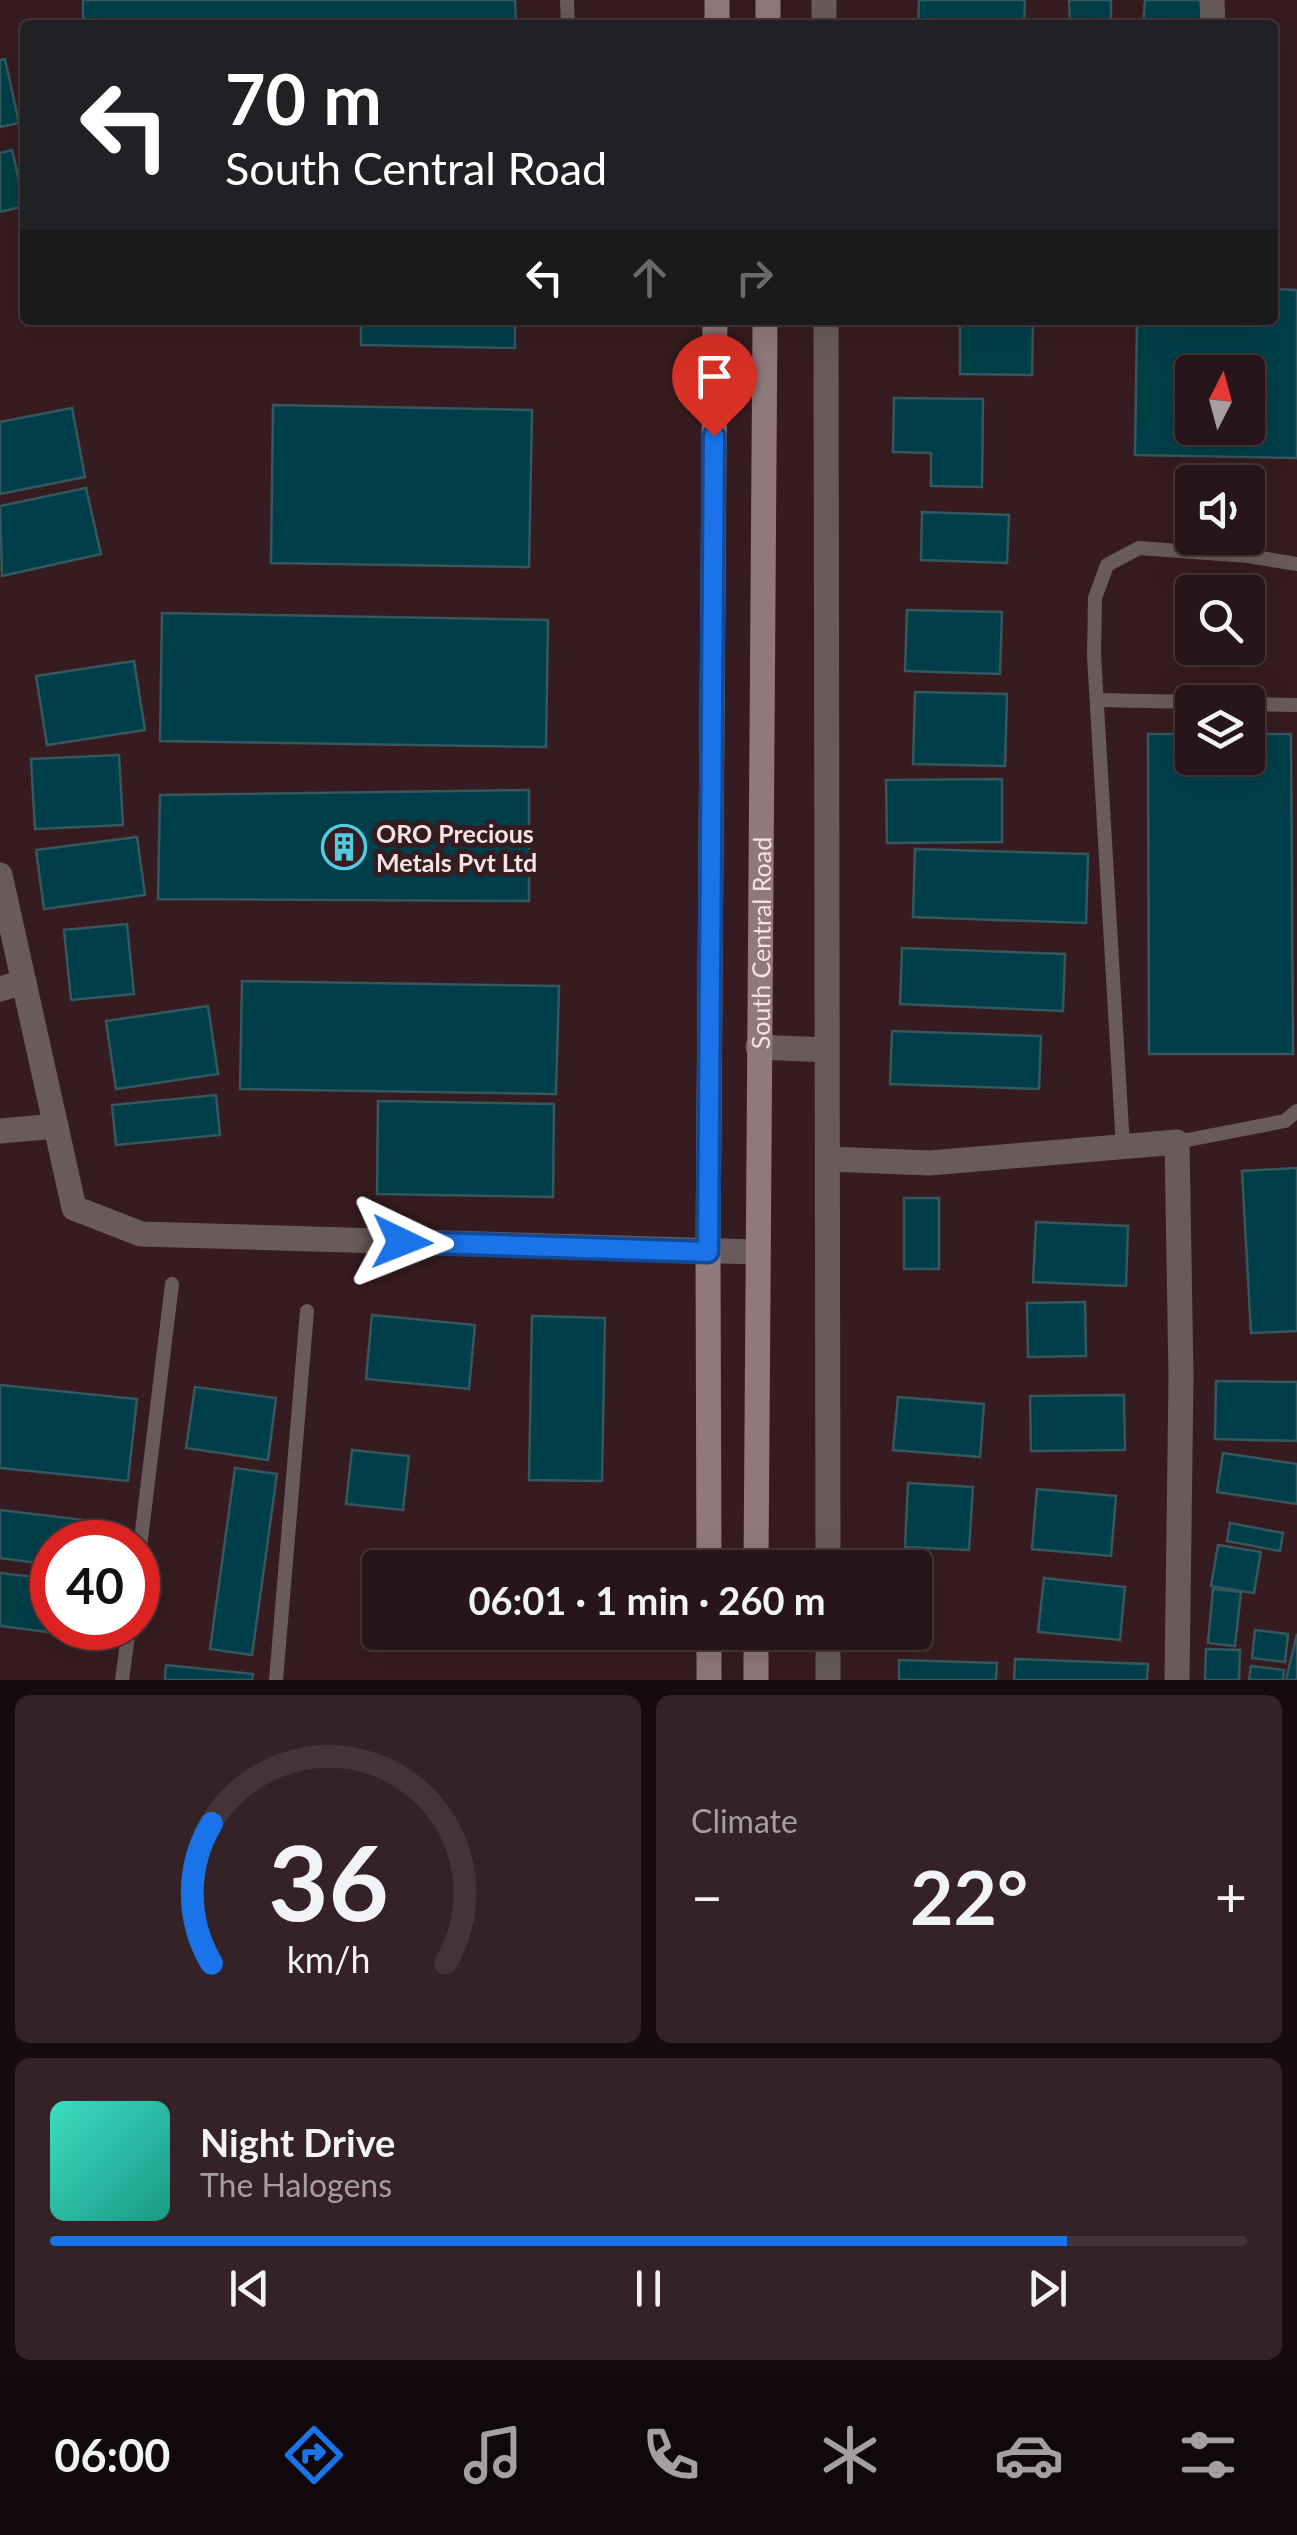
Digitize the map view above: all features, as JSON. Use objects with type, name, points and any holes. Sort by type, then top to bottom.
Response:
[{"type":"main road","name":"South Central Road","points":[[708,1550],[714,325]]},
{"type":"main road","name":"South Central Road","points":[[756,1550],[765,325]]},
{"type":"main road","points":[[709,1650],[709,1680]]},
{"type":"main road","points":[[756,1650],[756,1680]]},
{"type":"street","points":[[826,325],[828,1550]]},
{"type":"street","points":[[0,875],[12,986],[56,1126],[74,1208],[140,1234],[756,1252]]},
{"type":"street","points":[[758,1046],[828,1050]]},
{"type":"street","points":[[0,1131],[56,1126]]},
{"type":"street","points":[[828,1159],[930,1162],[1176,1142],[1181,1378],[1177,1680]]},
{"type":"street","points":[[828,1650],[828,1680]]},
{"type":"lane","points":[[1123,1147],[1097,700],[1095,598],[1106,565],[1139,548],[1297,564]]},
{"type":"lane","points":[[1097,700],[1175,702]]},
{"type":"lane","points":[[1265,704],[1297,705]]},
{"type":"lane","points":[[1176,1142],[1285,1121],[1297,1111]]},
{"type":"lane","points":[[143,1520],[172,1284]]},
{"type":"lane","points":[[276,1680],[307,1311]]},
{"type":"lane","points":[[122,1680],[126,1650]]},
{"type":"building","points":[[83,0],[515,0],[516,20],[83,20]]},
{"type":"building","points":[[919,0],[1025,0],[1024,20],[918,20]]},
{"type":"building","points":[[1069,0],[1111,0],[1111,20],[1070,20]]},
{"type":"building","points":[[1145,0],[1207,0],[1207,20],[1143,20]]},
{"type":"building","points":[[5,59],[19,123],[0,127],[0,60]]},
{"type":"building","points":[[12,150],[20,184],[20,207],[0,212],[0,153]]},
{"type":"building","points":[[1278,289],[1297,290],[1297,458],[1135,455],[1137,325],[1278,325]]},
{"type":"building","points":[[361,325],[515,325],[515,348],[361,345]]},
{"type":"building","points":[[960,325],[1033,325],[1032,375],[960,374]]},
{"type":"building","points":[[894,398],[983,399],[982,487],[931,486],[931,453],[893,452]]},
{"type":"building","points":[[273,405],[532,410],[529,567],[271,563]]},
{"type":"building","points":[[72,408],[85,477],[0,494],[0,422]]},
{"type":"building","points":[[86,488],[101,554],[2,576],[0,506]]},
{"type":"building","points":[[922,512],[1009,515],[1007,563],[921,560]]},
{"type":"building","points":[[907,610],[1002,612],[1000,674],[905,671]]},
{"type":"building","points":[[162,613],[548,620],[546,747],[160,741]]},
{"type":"building","points":[[134,661],[145,730],[47,745],[36,676]]},
{"type":"building","points":[[915,692],[1007,694],[1005,766],[913,764]]},
{"type":"building","points":[[1148,734],[1175,734],[1175,775],[1265,775],[1265,734],[1291,734],[1293,1054],[1149,1054]]},
{"type":"building","points":[[119,755],[123,825],[35,829],[31,759]]},
{"type":"building","points":[[1002,779],[1002,842],[887,843],[886,780]]},
{"type":"building","name":"ORO Precious Metals Pvt Ltd","points":[[529,790],[529,901],[158,899],[160,795]]},
{"type":"building","points":[[137,837],[145,895],[44,909],[36,850]]},
{"type":"building","points":[[915,849],[1088,854],[1086,923],[913,917]]},
{"type":"building","points":[[127,924],[134,994],[71,1000],[64,930]]},
{"type":"building","points":[[902,948],[1065,954],[1063,1011],[900,1004]]},
{"type":"building","points":[[242,981],[559,986],[556,1094],[240,1089]]},
{"type":"building","points":[[208,1006],[218,1074],[116,1089],[106,1021]]},
{"type":"building","points":[[892,1031],[1041,1036],[1039,1089],[890,1084]]},
{"type":"building","points":[[216,1095],[220,1135],[116,1145],[112,1105]]},
{"type":"building","points":[[378,1101],[554,1104],[553,1197],[377,1194]]},
{"type":"building","points":[[1297,1168],[1297,1331],[1251,1333],[1242,1171]]},
{"type":"building","points":[[904,1198],[939,1198],[939,1269],[904,1269]]},
{"type":"building","points":[[1036,1222],[1128,1226],[1126,1286],[1033,1282]]},
{"type":"building","points":[[1085,1302],[1086,1356],[1028,1357],[1027,1303]]},
{"type":"building","points":[[372,1315],[475,1325],[469,1389],[366,1379]]},
{"type":"building","points":[[532,1316],[605,1318],[602,1481],[529,1480]]},
{"type":"building","points":[[1216,1381],[1297,1382],[1297,1441],[1215,1439]]},
{"type":"building","points":[[0,1385],[137,1399],[128,1481],[0,1468]]},
{"type":"building","points":[[195,1387],[276,1398],[268,1460],[186,1448]]},
{"type":"building","points":[[1124,1395],[1125,1450],[1031,1451],[1030,1396]]},
{"type":"building","points":[[898,1397],[984,1404],[980,1457],[893,1450]]},
{"type":"building","points":[[352,1450],[409,1456],[403,1510],[346,1504]]},
{"type":"building","points":[[1223,1453],[1297,1464],[1297,1504],[1217,1492]]},
{"type":"building","points":[[235,1468],[277,1474],[252,1655],[210,1649]]},
{"type":"building","points":[[908,1483],[973,1487],[969,1550],[905,1547]]},
{"type":"building","points":[[1037,1489],[1116,1496],[1111,1556],[1032,1549]]},
{"type":"building","points":[[0,1510],[84,1520],[30,1520],[30,1562],[0,1558]]},
{"type":"building","points":[[1230,1523],[1283,1533],[1280,1551],[1227,1541]]},
{"type":"building","points":[[1218,1545],[1261,1552],[1254,1593],[1211,1586]]},
{"type":"building","points":[[0,1573],[30,1576],[30,1630],[0,1626]]},
{"type":"building","points":[[1044,1578],[1125,1587],[1120,1640],[1038,1632]]},
{"type":"building","points":[[1213,1589],[1241,1592],[1235,1646],[1208,1643]]},
{"type":"building","points":[[1255,1630],[1288,1634],[1285,1662],[1252,1658]]},
{"type":"building","points":[[1297,1634],[1297,1680],[1286,1680]]},
{"type":"building","points":[[1206,1649],[1240,1650],[1239,1680],[1205,1680]]},
{"type":"building","points":[[1015,1659],[1148,1664],[1147,1680],[1014,1680]]},
{"type":"building","points":[[899,1660],[997,1663],[996,1680],[899,1680]]},
{"type":"building","points":[[166,1665],[253,1674],[252,1680],[165,1680]]},
{"type":"building","points":[[1251,1666],[1284,1670],[1283,1680],[1249,1680]]},
{"type":"place","name":"ORO Precious Metals Pvt Ltd","points":[[344,847]]},
{"type":"route","points":[[402,1242],[708,1252],[714,436]]}]
